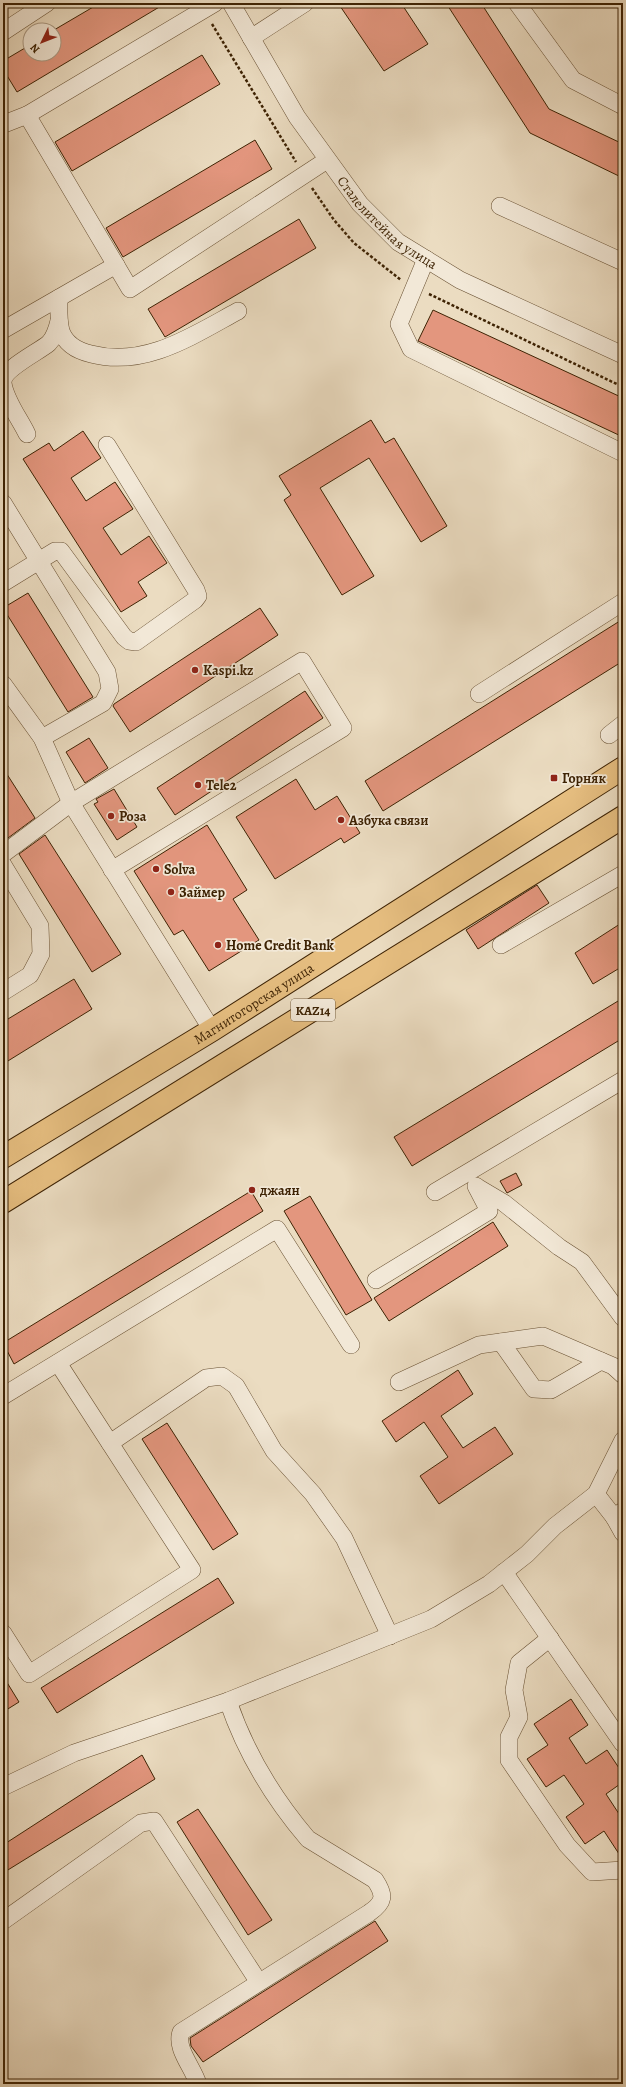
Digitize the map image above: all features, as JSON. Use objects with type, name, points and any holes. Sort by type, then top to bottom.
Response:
[{"type":"main road","name":"Магнитогорская улица","points":[[3,1157],[212,1030],[623,768]]},
{"type":"main road","name":"KAZ14","points":[[3,1202],[623,817]]},
{"type":"street","points":[[3,32],[47,3]]},
{"type":"street","points":[[3,124],[27,115],[215,3]]},
{"type":"street","name":"Сталелитейная улица","points":[[230,3],[297,117],[327,160],[360,204],[398,242],[460,280],[623,355]]},
{"type":"street","points":[[251,38],[305,3]]},
{"type":"street","points":[[517,3],[573,80],[623,106]]},
{"type":"street","points":[[27,115],[130,289],[327,160]]},
{"type":"street","points":[[500,206],[623,262]]},
{"type":"street","points":[[426,259],[399,324],[410,350],[623,453]]},
{"type":"street","points":[[3,330],[116,265]]},
{"type":"street","points":[[27,434],[5,391],[3,381],[8,372],[49,343],[55,335],[59,321],[59,298]]},
{"type":"street","points":[[59,321],[66,339],[78,351],[97,356],[127,358],[176,345],[238,311]]},
{"type":"street","points":[[3,583],[55,551],[61,551],[124,637],[129,641],[136,642],[195,600],[198,596],[196,590],[107,445]]},
{"type":"street","points":[[3,503],[107,672],[110,689],[103,703],[42,738]]},
{"type":"street","points":[[480,694],[623,602]]},
{"type":"street","points":[[3,854],[70,803],[302,661],[344,728],[112,870]]},
{"type":"street","points":[[3,684],[42,738],[70,803],[212,1030]]},
{"type":"street","points":[[609,735],[623,724]]},
{"type":"street","points":[[3,865],[40,926],[41,954],[30,975],[3,992]]},
{"type":"street","points":[[501,945],[623,874]]},
{"type":"street","points":[[435,1192],[623,1080]]},
{"type":"street","points":[[376,1280],[489,1211],[469,1171]]},
{"type":"street","points":[[477,1186],[504,1203],[559,1247],[582,1262],[623,1318]]},
{"type":"street","points":[[6,1389],[58,1363],[278,1229],[351,1345]]},
{"type":"street","points":[[399,1382],[479,1345],[543,1336],[613,1366],[623,1375]]},
{"type":"street","points":[[501,1342],[534,1389],[551,1390],[601,1361]]},
{"type":"street","points":[[3,1633],[30,1674],[192,1570],[58,1363]]},
{"type":"street","points":[[110,1443],[206,1378],[222,1376],[236,1386],[274,1452],[312,1494],[344,1538],[390,1636]]},
{"type":"street","points":[[3,1787],[74,1753],[228,1701],[431,1619],[489,1584],[527,1554],[555,1526],[596,1494],[623,1440]]},
{"type":"street","points":[[596,1494],[619,1514],[623,1533]]},
{"type":"street","points":[[504,1572],[623,1744]]},
{"type":"street","points":[[550,1638],[519,1663],[514,1690],[519,1717],[509,1737],[509,1760],[567,1845],[592,1872],[623,1870]]},
{"type":"street","points":[[198,2084],[178,2039],[181,2032],[378,1907],[382,1899],[381,1889],[375,1880],[333,1852],[308,1839],[300,1829],[266,1782],[238,1730],[228,1701]]},
{"type":"street","points":[[3,1921],[141,1823],[154,1821],[258,1982]]},
{"type":"building","points":[[100,3],[166,3],[17,92],[3,69],[3,61],[22,50],[22,62],[62,62],[62,25]]},
{"type":"building","points":[[338,3],[401,3],[428,44],[384,71]]},
{"type":"building","points":[[446,3],[481,3],[549,109],[623,144],[623,178],[530,133]]},
{"type":"building","points":[[202,55],[220,84],[72,171],[55,142]]},
{"type":"building","points":[[255,140],[272,169],[123,257],[106,228]]},
{"type":"building","points":[[299,219],[316,248],[165,337],[148,309]]},
{"type":"building","points":[[433,310],[623,398],[623,437],[418,341]]},
{"type":"building","points":[[371,420],[385,443],[394,438],[447,526],[421,542],[369,458],[320,488],[374,576],[342,595],[284,500],[291,495],[279,476]]},
{"type":"building","points":[[83,431],[101,458],[71,478],[86,501],[115,482],[133,509],[103,528],[121,555],[149,536],[167,563],[138,582],[147,596],[121,612],[23,459],[49,443],[54,451]]},
{"type":"building","points":[[28,593],[93,697],[68,712],[3,608]]},
{"type":"building","points":[[260,608],[278,635],[130,732],[113,706],[114,704]]},
{"type":"building","points":[[623,619],[623,661],[383,811],[365,781]]},
{"type":"building","points":[[305,691],[323,718],[175,815],[157,788]]},
{"type":"building","points":[[89,738],[108,768],[85,783],[66,752]]},
{"type":"building","points":[[3,768],[35,818],[8,838],[3,829]]},
{"type":"building","points":[[296,779],[315,810],[337,796],[360,833],[344,843],[341,838],[275,879],[236,817]]},
{"type":"building","points":[[114,789],[137,827],[117,840],[94,804],[98,802],[96,799]]},
{"type":"building","points":[[207,825],[247,890],[233,899],[259,940],[209,971],[183,930],[174,935],[134,871]]},
{"type":"building","points":[[45,835],[121,954],[92,972],[19,854]]},
{"type":"building","points":[[537,885],[549,903],[478,949],[466,930]]},
{"type":"building","points":[[623,922],[623,966],[593,984],[575,953]]},
{"type":"building","points":[[74,979],[92,1009],[3,1064],[3,1022]]},
{"type":"building","points":[[623,998],[623,1038],[412,1166],[394,1137]]},
{"type":"building","points":[[516,1173],[522,1185],[507,1193],[500,1181]]},
{"type":"building","points":[[251,1191],[263,1211],[14,1364],[3,1343]]},
{"type":"building","points":[[310,1196],[372,1300],[346,1315],[284,1211]]},
{"type":"building","points":[[493,1222],[508,1246],[389,1321],[374,1298]]},
{"type":"building","points":[[458,1370],[473,1394],[441,1416],[463,1448],[495,1427],[513,1454],[439,1504],[420,1476],[448,1457],[424,1422],[396,1442],[382,1421]]},
{"type":"building","points":[[167,1423],[238,1534],[213,1550],[142,1439]]},
{"type":"building","points":[[218,1578],[234,1603],[57,1713],[41,1688]]},
{"type":"building","points":[[3,1676],[19,1702],[3,1712]]},
{"type":"building","points":[[571,1699],[588,1725],[569,1738],[586,1764],[607,1750],[623,1774],[623,1782],[606,1794],[623,1820],[623,1860],[604,1831],[585,1844],[566,1817],[584,1804],[564,1775],[546,1787],[527,1759],[548,1745],[534,1724]]},
{"type":"building","points":[[142,1755],[155,1779],[3,1873],[3,1845]]},
{"type":"building","points":[[198,1809],[272,1920],[248,1935],[177,1822]]},
{"type":"building","points":[[375,1921],[388,1941],[203,2062],[191,2046],[190,2038]]},
{"type":"place","name":"Kaspi.kz","points":[[195,670]]},
{"type":"place","name":"Горняк","points":[[554,778]]},
{"type":"place","name":"Tele2","points":[[198,785]]},
{"type":"place","name":"Роза","points":[[111,816]]},
{"type":"place","name":"Азбука связи","points":[[341,820]]},
{"type":"place","name":"Solva","points":[[156,869]]},
{"type":"place","name":"Займер","points":[[171,892]]},
{"type":"place","name":"Home Credit Bank","points":[[218,945]]},
{"type":"place","name":"джаян","points":[[252,1190]]}]
